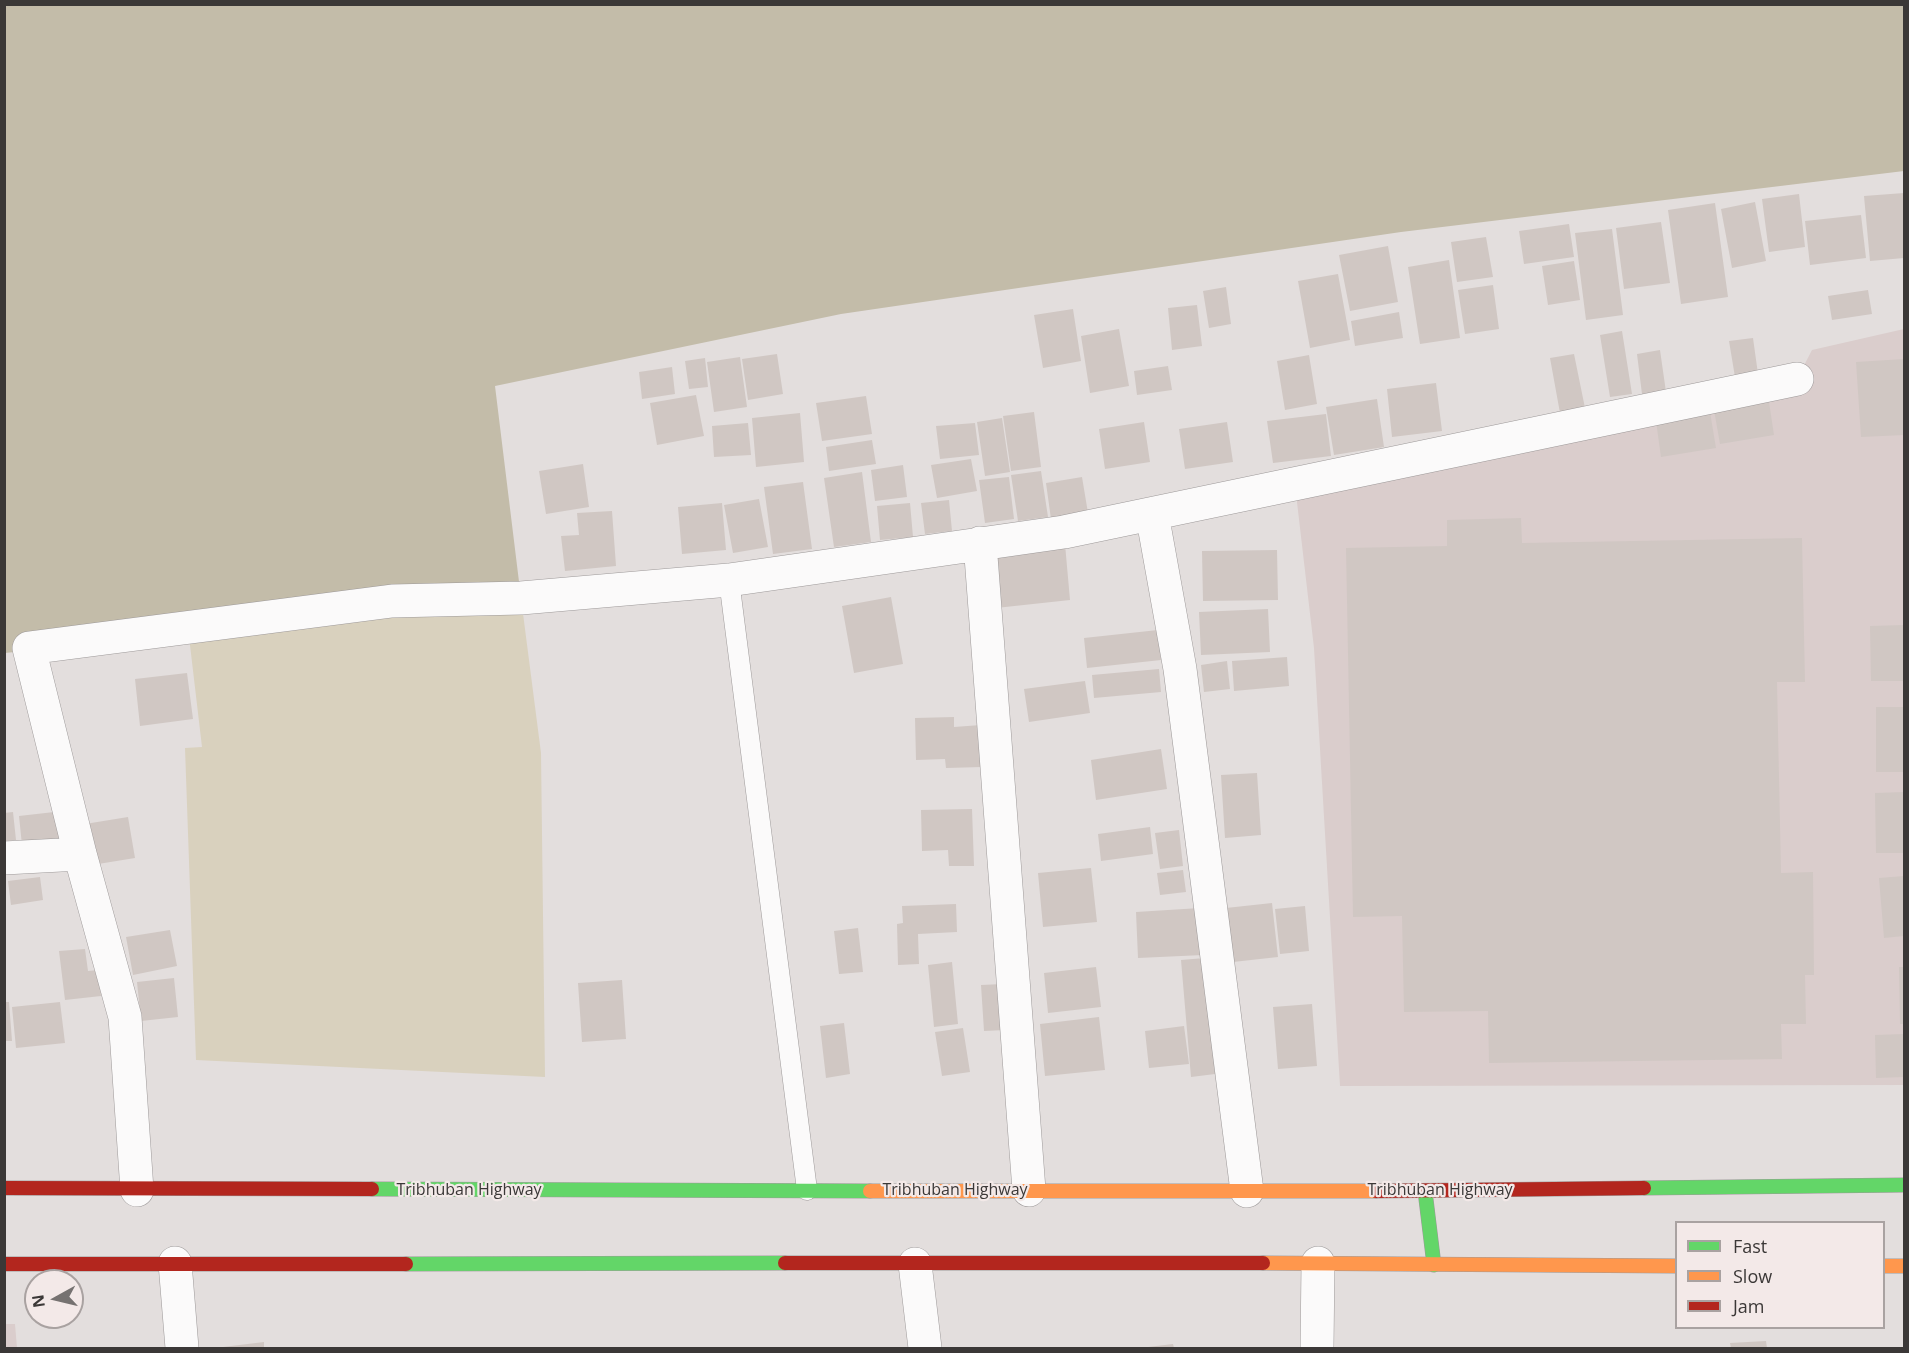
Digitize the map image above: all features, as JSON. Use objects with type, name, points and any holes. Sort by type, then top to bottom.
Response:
[{"type":"highway","name":"Tribhuban Highway","points":[[4,1188],[1425,1191],[1905,1185]]},
{"type":"highway","points":[[1425,1191],[1434,1265]]},
{"type":"highway","points":[[4,1264],[1318,1263],[1675,1266]]},
{"type":"highway","points":[[1885,1266],[1905,1266]]},
{"type":"street","points":[[137,1190],[125,1017],[80,854],[29,648],[392,601],[521,598],[729,580],[1064,532],[1797,379]]},
{"type":"street","points":[[1152,514],[1180,669],[1247,1191]]},
{"type":"street","points":[[980,543],[1029,1190]]},
{"type":"street","points":[[4,858],[80,854]]},
{"type":"street","points":[[175,1263],[182,1348]]},
{"type":"street","points":[[1317,1348],[1318,1263]]},
{"type":"street","points":[[915,1264],[925,1348]]},
{"type":"lane","points":[[729,580],[807,1190]]},
{"type":"shaded area","points":[[5,5],[1904,5],[1904,171],[1401,232],[841,314],[495,386],[521,598],[5,653]]},
{"type":"shaded area","points":[[1904,329],[1904,1085],[1340,1086],[1314,648],[1295,485],[1797,379],[1812,350]]},
{"type":"shaded area","points":[[521,598],[541,753],[545,1077],[196,1060],[185,748],[202,747],[188,628]]},
{"type":"shaded area","points":[[5,1324],[15,1324],[17,1348],[5,1348]]},
{"type":"building","points":[[1904,193],[1904,258],[1870,261],[1864,196]]},
{"type":"building","points":[[1799,194],[1805,247],[1769,252],[1762,199]]},
{"type":"building","points":[[1755,202],[1766,261],[1732,268],[1721,209]]},
{"type":"building","points":[[1715,203],[1728,297],[1681,304],[1668,210]]},
{"type":"building","points":[[1861,215],[1866,258],[1810,265],[1805,221]]},
{"type":"building","points":[[1661,222],[1670,283],[1624,289],[1616,228]]},
{"type":"building","points":[[1569,224],[1574,257],[1524,264],[1519,231]]},
{"type":"building","points":[[1612,229],[1623,315],[1586,320],[1575,233]]},
{"type":"building","points":[[1486,237],[1493,277],[1457,282],[1451,242]]},
{"type":"building","points":[[1388,246],[1398,302],[1350,311],[1339,255]]},
{"type":"building","points":[[1449,260],[1460,338],[1420,344],[1408,267]]},
{"type":"building","points":[[1574,261],[1580,300],[1548,305],[1542,266]]},
{"type":"building","points":[[1338,274],[1350,340],[1310,348],[1298,281]]},
{"type":"building","points":[[1493,285],[1499,329],[1465,334],[1458,290]]},
{"type":"building","points":[[1226,287],[1231,324],[1209,328],[1203,291]]},
{"type":"building","points":[[1868,290],[1872,314],[1832,320],[1828,296]]},
{"type":"building","points":[[1197,305],[1202,346],[1172,350],[1168,308]]},
{"type":"building","points":[[1073,309],[1081,361],[1043,368],[1034,315]]},
{"type":"building","points":[[1399,312],[1403,338],[1355,346],[1351,321]]},
{"type":"building","points":[[1119,329],[1129,386],[1090,393],[1081,336]]},
{"type":"building","points":[[1622,331],[1632,394],[1610,397],[1600,335]]},
{"type":"building","points":[[1753,338],[1758,374],[1735,377],[1729,341]]},
{"type":"building","points":[[1660,350],[1666,392],[1642,394],[1637,354]]},
{"type":"building","points":[[777,354],[783,394],[748,400],[742,359]]},
{"type":"building","points":[[1574,354],[1585,408],[1560,413],[1550,358]]},
{"type":"building","points":[[1309,355],[1317,404],[1285,410],[1277,361]]},
{"type":"building","points":[[740,357],[747,407],[714,412],[707,362]]},
{"type":"building","points":[[705,358],[708,387],[689,389],[685,361]]},
{"type":"building","points":[[1904,359],[1904,435],[1861,437],[1856,362]]},
{"type":"building","points":[[1168,366],[1172,390],[1137,395],[1134,371]]},
{"type":"building","points":[[672,367],[675,394],[642,399],[639,372]]},
{"type":"building","points":[[1436,383],[1442,431],[1392,437],[1387,389]]},
{"type":"building","points":[[696,395],[704,436],[657,445],[650,403]]},
{"type":"building","points":[[866,396],[872,434],[822,441],[816,403]]},
{"type":"building","points":[[1377,399],[1384,447],[1334,455],[1326,407]]},
{"type":"building","points":[[1769,402],[1774,435],[1720,444],[1714,410]]},
{"type":"building","points":[[1034,412],[1041,467],[1011,471],[1003,416]]},
{"type":"building","points":[[1710,412],[1716,448],[1661,457],[1656,421]]},
{"type":"building","points":[[800,413],[804,462],[756,467],[752,418]]},
{"type":"building","points":[[1326,414],[1331,456],[1273,463],[1267,421]]},
{"type":"building","points":[[1002,418],[1010,472],[985,476],[977,422]]},
{"type":"building","points":[[1144,422],[1150,462],[1105,469],[1099,429]]},
{"type":"building","points":[[1227,422],[1233,462],[1185,469],[1179,429]]},
{"type":"building","points":[[748,423],[751,455],[714,457],[712,426]]},
{"type":"building","points":[[975,423],[979,455],[940,459],[936,426]]},
{"type":"building","points":[[872,440],[876,464],[829,471],[826,447]]},
{"type":"building","points":[[971,459],[977,491],[937,498],[931,465]]},
{"type":"building","points":[[583,464],[589,507],[546,514],[539,471]]},
{"type":"building","points":[[903,465],[907,497],[875,501],[871,470]]},
{"type":"building","points":[[1041,471],[1048,517],[1018,521],[1011,475]]},
{"type":"building","points":[[862,472],[871,542],[834,547],[824,478]]},
{"type":"building","points":[[1009,477],[1014,519],[985,523],[979,480]]},
{"type":"building","points":[[1082,477],[1088,513],[1051,519],[1046,483]]},
{"type":"building","points":[[803,482],[812,549],[773,554],[764,487]]},
{"type":"building","points":[[759,499],[768,547],[733,553],[724,505]]},
{"type":"building","points":[[949,500],[952,531],[925,534],[921,503]]},
{"type":"building","points":[[722,503],[726,550],[682,554],[678,507]]},
{"type":"building","points":[[910,503],[913,537],[880,540],[877,506]]},
{"type":"building","points":[[612,511],[616,566],[565,571],[561,536],[579,535],[577,513]]},
{"type":"building","points":[[1521,518],[1522,543],[1802,538],[1805,682],[1777,682],[1781,873],[1813,872],[1814,975],[1805,975],[1806,1024],[1781,1024],[1782,1059],[1489,1063],[1488,1011],[1404,1012],[1402,916],[1353,917],[1346,548],[1447,546],[1447,520]]},
{"type":"building","points":[[1065,544],[1070,600],[996,608],[991,551]]},
{"type":"building","points":[[1277,550],[1278,600],[1203,601],[1202,551]]},
{"type":"building","points":[[891,597],[903,664],[854,673],[842,606]]},
{"type":"building","points":[[1268,609],[1270,652],[1201,655],[1199,612]]},
{"type":"building","points":[[1904,625],[1904,681],[1871,681],[1870,626]]},
{"type":"building","points":[[1158,630],[1161,660],[1087,668],[1084,638]]},
{"type":"building","points":[[1287,657],[1289,686],[1234,691],[1232,661]]},
{"type":"building","points":[[1227,661],[1230,689],[1204,692],[1201,665]]},
{"type":"building","points":[[1159,669],[1161,692],[1094,698],[1092,675]]},
{"type":"building","points":[[187,673],[193,719],[140,726],[135,679]]},
{"type":"building","points":[[1085,681],[1090,713],[1029,722],[1024,689]]},
{"type":"building","points":[[1876,707],[1904,707],[1904,772],[1876,772]]},
{"type":"building","points":[[954,717],[954,727],[981,725],[982,767],[946,768],[945,759],[916,760],[915,718]]},
{"type":"building","points":[[1161,749],[1167,789],[1096,800],[1091,760]]},
{"type":"building","points":[[1257,773],[1261,835],[1225,838],[1221,775]]},
{"type":"building","points":[[1904,792],[1904,853],[1876,853],[1875,793]]},
{"type":"building","points":[[972,809],[974,866],[949,866],[948,850],[922,851],[921,810]]},
{"type":"building","points":[[63,811],[66,841],[22,845],[19,816]]},
{"type":"building","points":[[13,812],[16,840],[4,841],[4,813]]},
{"type":"building","points":[[128,817],[135,858],[92,865],[85,824]]},
{"type":"building","points":[[1150,827],[1153,854],[1101,861],[1098,834]]},
{"type":"building","points":[[1179,830],[1183,866],[1160,869],[1155,833]]},
{"type":"building","points":[[1091,868],[1097,922],[1043,927],[1038,873]]},
{"type":"building","points":[[1183,870],[1186,892],[1160,895],[1157,873]]},
{"type":"building","points":[[1904,876],[1904,936],[1884,938],[1879,878]]},
{"type":"building","points":[[40,877],[43,900],[11,905],[8,881]]},
{"type":"building","points":[[1272,903],[1278,957],[1233,962],[1226,908]]},
{"type":"building","points":[[956,904],[957,932],[918,934],[919,964],[898,965],[897,924],[903,923],[902,906]]},
{"type":"building","points":[[1305,906],[1309,951],[1280,954],[1275,909]]},
{"type":"building","points":[[1200,908],[1203,955],[1138,958],[1136,912]]},
{"type":"building","points":[[858,928],[863,972],[839,974],[834,931]]},
{"type":"building","points":[[170,930],[177,966],[133,975],[126,937]]},
{"type":"building","points":[[85,949],[88,971],[99,970],[101,996],[65,1000],[59,951]]},
{"type":"building","points":[[1205,958],[1215,1074],[1191,1077],[1181,960]]},
{"type":"building","points":[[952,962],[958,1024],[934,1027],[928,965]]},
{"type":"building","points":[[1096,967],[1101,1007],[1048,1013],[1044,973]]},
{"type":"building","points":[[1899,967],[1904,967],[1904,1024],[1900,1024]]},
{"type":"building","points":[[174,978],[178,1017],[141,1021],[137,982]]},
{"type":"building","points":[[622,980],[626,1039],[582,1042],[578,983]]},
{"type":"building","points":[[1003,984],[1005,1030],[984,1031],[981,985]]},
{"type":"building","points":[[4,1002],[9,1002],[12,1041],[4,1041]]},
{"type":"building","points":[[60,1002],[65,1043],[16,1048],[12,1007]]},
{"type":"building","points":[[1312,1004],[1317,1066],[1278,1069],[1273,1007]]},
{"type":"building","points":[[1099,1017],[1105,1070],[1045,1076],[1040,1024]]},
{"type":"building","points":[[844,1023],[850,1074],[826,1078],[820,1026]]},
{"type":"building","points":[[1184,1026],[1189,1064],[1149,1068],[1145,1031]]},
{"type":"building","points":[[963,1028],[970,1072],[942,1076],[935,1032]]},
{"type":"building","points":[[1904,1034],[1904,1077],[1876,1078],[1875,1035]]},
{"type":"building","points":[[1766,1341],[1767,1348],[1731,1348],[1730,1343]]},
{"type":"building","points":[[264,1342],[264,1348],[223,1348],[223,1347]]},
{"type":"building","points":[[1173,1344],[1174,1348],[1148,1348],[1148,1347]]},
{"type":"traffic: fast","points":[[1644,1188],[1904,1185]]},
{"type":"traffic: fast","points":[[372,1189],[870,1191]]},
{"type":"traffic: fast","points":[[1425,1191],[1434,1265]]},
{"type":"traffic: fast","points":[[406,1264],[785,1263]]},
{"type":"traffic: slow","points":[[870,1191],[1376,1191]]},
{"type":"traffic: slow","points":[[1263,1263],[1675,1266]]},
{"type":"traffic: slow","points":[[1885,1266],[1904,1266]]},
{"type":"traffic: jam","points":[[4,1188],[372,1189]]},
{"type":"traffic: jam","points":[[1376,1191],[1644,1188]]},
{"type":"traffic: jam","points":[[785,1263],[1263,1263]]},
{"type":"traffic: jam","points":[[4,1264],[406,1264]]}]
